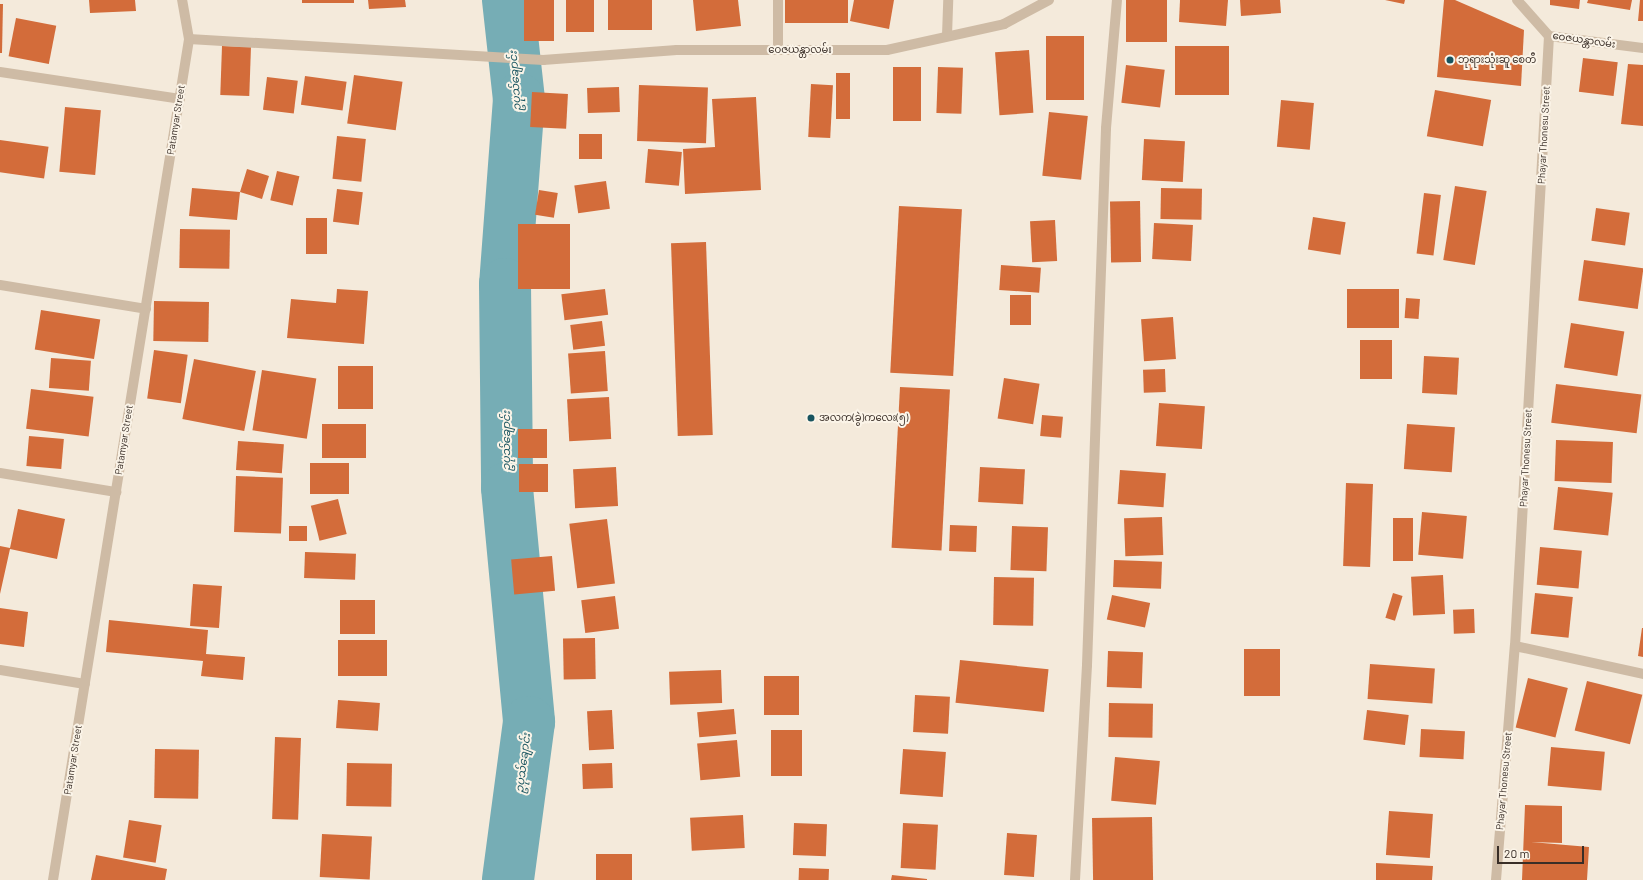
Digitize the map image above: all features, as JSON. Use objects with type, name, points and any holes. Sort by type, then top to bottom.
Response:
[{"type":"street","name":"Patamyar Street","points":[[53,880],[189,39],[182,0]]},
{"type":"street","points":[[778,0],[778,50]]},
{"type":"street","points":[[947,36],[948,0]]},
{"type":"street","name":"ဝေဇယန္တာလမ်း","points":[[189,39],[543,60],[677,50],[887,50],[1004,24],[1050,0]]},
{"type":"street","points":[[1075,880],[1087,649],[1106,128],[1117,0]]},
{"type":"street","name":"ဝေဇယန္တာလမ်း","points":[[1517,0],[1549,36],[1643,48]]},
{"type":"street","name":"Phayar Thonesu Street","points":[[1496,880],[1515,646],[1549,36]]},
{"type":"street","points":[[0,72],[180,99]]},
{"type":"street","points":[[0,285],[146,309]]},
{"type":"street","points":[[0,473],[116,492]]},
{"type":"street","points":[[1515,646],[1643,674]]},
{"type":"street","points":[[0,670],[85,684]]},
{"type":"building","points":[[89,0],[135,0],[136,11],[90,13]]},
{"type":"building","points":[[302,0],[354,0],[354,3],[302,3]]},
{"type":"building","points":[[368,0],[405,0],[406,7],[369,9]]},
{"type":"building","points":[[524,0],[554,0],[554,41],[524,41]]},
{"type":"building","points":[[566,0],[594,0],[594,32],[566,32]]},
{"type":"building","points":[[608,0],[652,0],[652,30],[608,30]]},
{"type":"building","points":[[693,0],[738,0],[741,26],[696,31]]},
{"type":"building","points":[[785,0],[848,0],[848,23],[785,23]]},
{"type":"building","points":[[854,0],[894,0],[889,29],[850,21]]},
{"type":"building","points":[[1126,0],[1167,0],[1167,42],[1126,42]]},
{"type":"building","points":[[1180,0],[1228,0],[1226,26],[1179,22]]},
{"type":"building","points":[[1240,0],[1280,0],[1281,13],[1241,16]]},
{"type":"building","points":[[1385,0],[1405,0],[1404,4]]},
{"type":"building","points":[[1444,0],[1455,0],[1524,30],[1521,86],[1437,77]]},
{"type":"building","points":[[1550,0],[1580,0],[1579,9],[1550,5]]},
{"type":"building","points":[[1588,0],[1632,0],[1630,10],[1587,3]]},
{"type":"building","points":[[1640,0],[1643,0],[1643,21],[1638,21]]},
{"type":"building","points":[[0,4],[3,4],[2,53],[0,53]]},
{"type":"building","points":[[16,18],[56,26],[49,64],[9,56]]},
{"type":"building","points":[[1046,36],[1084,36],[1084,100],[1046,100]]},
{"type":"building","points":[[222,46],[251,47],[249,96],[220,95]]},
{"type":"building","points":[[1175,46],[1229,46],[1229,95],[1175,95]]},
{"type":"building","points":[[1029,50],[1033,113],[999,115],[995,52]]},
{"type":"building","points":[[1583,58],[1618,62],[1614,96],[1579,92]]},
{"type":"building","points":[[1628,64],[1643,65],[1643,126],[1621,124]]},
{"type":"building","points":[[1126,65],[1165,70],[1160,107],[1121,103]]},
{"type":"building","points":[[893,67],[921,67],[921,121],[893,121]]},
{"type":"building","points":[[938,67],[963,68],[961,114],[936,113]]},
{"type":"building","points":[[836,73],[850,73],[850,119],[836,119]]},
{"type":"building","points":[[354,75],[403,82],[396,130],[347,124]]},
{"type":"building","points":[[305,76],[347,82],[343,111],[301,105]]},
{"type":"building","points":[[267,77],[298,81],[294,114],[263,110]]},
{"type":"building","points":[[811,84],[833,85],[830,138],[808,137]]},
{"type":"building","points":[[639,85],[708,87],[706,143],[637,141]]},
{"type":"building","points":[[619,87],[620,112],[588,113],[587,88]]},
{"type":"building","points":[[1435,90],[1491,100],[1483,146],[1427,136]]},
{"type":"building","points":[[532,92],[568,94],[566,129],[530,127]]},
{"type":"building","points":[[756,97],[761,190],[685,194],[683,149],[715,147],[712,99]]},
{"type":"building","points":[[1281,100],[1314,103],[1310,150],[1277,147]]},
{"type":"building","points":[[65,107],[101,110],[95,175],[59,172]]},
{"type":"building","points":[[1049,112],[1088,116],[1081,180],[1042,176]]},
{"type":"building","points":[[579,134],[602,134],[602,159],[579,159]]},
{"type":"building","points":[[337,136],[366,139],[361,182],[333,179]]},
{"type":"building","points":[[1144,139],[1185,141],[1183,182],[1142,180]]},
{"type":"building","points":[[0,140],[49,147],[44,179],[0,172]]},
{"type":"building","points":[[648,149],[682,152],[679,186],[645,183]]},
{"type":"building","points":[[247,169],[269,176],[262,199],[240,192]]},
{"type":"building","points":[[277,171],[299,176],[293,205],[270,200]]},
{"type":"building","points":[[606,181],[610,209],[578,213],[574,185]]},
{"type":"building","points":[[1455,186],[1487,191],[1475,265],[1443,260]]},
{"type":"building","points":[[192,188],[240,192],[237,220],[189,216]]},
{"type":"building","points":[[1161,188],[1202,189],[1201,220],[1160,219]]},
{"type":"building","points":[[337,189],[363,192],[359,225],[333,222]]},
{"type":"building","points":[[539,190],[558,193],[554,218],[535,215]]},
{"type":"building","points":[[1424,193],[1441,195],[1433,256],[1417,254]]},
{"type":"building","points":[[1140,201],[1141,262],[1111,263],[1110,202]]},
{"type":"building","points":[[899,206],[962,209],[953,376],[890,373]]},
{"type":"building","points":[[1596,208],[1630,213],[1625,245],[1591,241]]},
{"type":"building","points":[[1313,217],[1346,222],[1340,255],[1308,250]]},
{"type":"building","points":[[306,218],[327,218],[327,254],[306,254]]},
{"type":"building","points":[[1055,220],[1057,261],[1032,262],[1030,221]]},
{"type":"building","points":[[1154,223],[1193,225],[1191,261],[1152,259]]},
{"type":"building","points":[[518,224],[570,224],[570,289],[518,289]]},
{"type":"building","points":[[180,229],[230,230],[229,269],[179,268]]},
{"type":"building","points":[[706,242],[713,435],[678,436],[671,243]]},
{"type":"building","points":[[1584,260],[1643,268],[1638,309],[1578,301]]},
{"type":"building","points":[[1001,265],[1041,268],[1039,293],[999,290]]},
{"type":"building","points":[[337,289],[368,291],[364,344],[287,338],[291,299],[336,303]]},
{"type":"building","points":[[605,289],[608,315],[564,320],[561,294]]},
{"type":"building","points":[[1347,289],[1399,289],[1399,328],[1347,328]]},
{"type":"building","points":[[1010,295],[1031,295],[1031,325],[1010,325]]},
{"type":"building","points":[[1406,298],[1420,299],[1419,319],[1405,318]]},
{"type":"building","points":[[154,301],[209,302],[208,342],[153,341]]},
{"type":"building","points":[[41,310],[100,319],[94,359],[35,350]]},
{"type":"building","points":[[1173,317],[1176,359],[1144,361],[1141,319]]},
{"type":"building","points":[[602,321],[605,346],[573,350],[570,325]]},
{"type":"building","points":[[1571,323],[1624,331],[1617,376],[1564,367]]},
{"type":"building","points":[[1360,340],[1392,340],[1392,379],[1360,379]]},
{"type":"building","points":[[154,350],[188,355],[181,403],[147,399]]},
{"type":"building","points":[[605,351],[608,391],[571,393],[568,354]]},
{"type":"building","points":[[1424,356],[1459,358],[1457,395],[1422,393]]},
{"type":"building","points":[[51,358],[91,361],[89,391],[49,388]]},
{"type":"building","points":[[194,359],[256,371],[244,431],[182,419]]},
{"type":"building","points":[[338,366],[373,366],[373,409],[338,409]]},
{"type":"building","points":[[1165,369],[1166,392],[1144,393],[1143,370]]},
{"type":"building","points":[[262,370],[316,379],[307,439],[252,430]]},
{"type":"building","points":[[1004,378],[1040,384],[1033,424],[998,418]]},
{"type":"building","points":[[1556,384],[1641,394],[1637,433],[1551,423]]},
{"type":"building","points":[[900,387],[950,390],[942,550],[892,548]]},
{"type":"building","points":[[31,389],[94,397],[89,436],[26,429]]},
{"type":"building","points":[[609,397],[611,439],[569,441],[567,399]]},
{"type":"building","points":[[1159,403],[1205,406],[1202,449],[1156,446]]},
{"type":"building","points":[[1042,415],[1063,417],[1061,438],[1040,436]]},
{"type":"building","points":[[322,424],[366,424],[366,458],[322,458]]},
{"type":"building","points":[[1407,424],[1455,427],[1452,472],[1404,469]]},
{"type":"building","points":[[518,429],[547,429],[547,458],[518,458]]},
{"type":"building","points":[[29,436],[64,439],[61,469],[26,466]]},
{"type":"building","points":[[1556,440],[1613,442],[1612,483],[1555,481]]},
{"type":"building","points":[[238,441],[284,444],[282,473],[236,470]]},
{"type":"building","points":[[310,463],[349,463],[349,494],[310,494]]},
{"type":"building","points":[[519,464],[548,464],[548,492],[519,492]]},
{"type":"building","points":[[616,467],[618,506],[575,508],[573,469]]},
{"type":"building","points":[[980,467],[1025,469],[1023,504],[978,502]]},
{"type":"building","points":[[1120,470],[1166,473],[1164,507],[1118,504]]},
{"type":"building","points":[[236,476],[283,478],[281,534],[234,532]]},
{"type":"building","points":[[1346,483],[1373,484],[1370,567],[1343,566]]},
{"type":"building","points":[[1558,487],[1613,493],[1608,536],[1554,530]]},
{"type":"building","points":[[338,499],[347,534],[320,541],[311,506]]},
{"type":"building","points":[[18,509],[65,519],[57,559],[10,549],[0,594],[0,546],[10,548]]},
{"type":"building","points":[[1422,512],[1467,516],[1463,559],[1418,555]]},
{"type":"building","points":[[1162,517],[1163,555],[1125,556],[1124,518]]},
{"type":"building","points":[[1393,518],[1413,518],[1413,561],[1393,561]]},
{"type":"building","points":[[607,519],[615,584],[577,588],[569,524]]},
{"type":"building","points":[[950,525],[977,526],[976,552],[949,551]]},
{"type":"building","points":[[289,526],[307,526],[307,541],[289,541]]},
{"type":"building","points":[[1012,526],[1048,527],[1046,571],[1010,570]]},
{"type":"building","points":[[1540,547],[1582,551],[1579,589],[1537,585]]},
{"type":"building","points":[[305,552],[356,554],[355,580],[304,578]]},
{"type":"building","points":[[552,556],[555,591],[514,594],[511,560]]},
{"type":"building","points":[[1114,560],[1162,562],[1161,589],[1113,587]]},
{"type":"building","points":[[1443,575],[1445,614],[1413,616],[1411,577]]},
{"type":"building","points":[[994,577],[1034,578],[1033,626],[993,625]]},
{"type":"building","points":[[193,584],[222,586],[219,628],[190,626]]},
{"type":"building","points":[[1393,593],[1403,596],[1395,621],[1385,618]]},
{"type":"building","points":[[1535,593],[1573,597],[1569,638],[1531,634]]},
{"type":"building","points":[[1112,595],[1150,603],[1145,628],[1107,619]]},
{"type":"building","points":[[615,596],[619,629],[585,633],[581,600]]},
{"type":"building","points":[[340,600],[375,600],[375,634],[340,634]]},
{"type":"building","points":[[0,608],[28,612],[24,647],[0,644]]},
{"type":"building","points":[[1474,609],[1475,633],[1454,634],[1453,610]]},
{"type":"building","points":[[109,620],[208,630],[206,654],[245,657],[243,680],[201,676],[203,661],[106,652]]},
{"type":"building","points":[[1643,628],[1643,657],[1638,656]]},
{"type":"building","points":[[595,638],[596,679],[564,680],[563,639]]},
{"type":"building","points":[[338,640],[387,640],[387,676],[338,676]]},
{"type":"building","points":[[1244,649],[1280,649],[1280,696],[1244,696]]},
{"type":"building","points":[[1108,651],[1143,652],[1142,688],[1107,687]]},
{"type":"building","points":[[960,660],[1049,669],[1044,712],[956,703]]},
{"type":"building","points":[[1370,664],[1435,669],[1432,703],[1368,699]]},
{"type":"building","points":[[721,670],[722,703],[670,705],[669,672]]},
{"type":"building","points":[[764,676],[799,676],[799,715],[764,715]]},
{"type":"building","points":[[1528,678],[1568,688],[1555,737],[1516,727]]},
{"type":"building","points":[[1587,681],[1642,695],[1630,744],[1575,730]]},
{"type":"building","points":[[915,695],[950,697],[948,734],[913,732]]},
{"type":"building","points":[[338,700],[380,703],[378,731],[336,728]]},
{"type":"building","points":[[1109,703],[1153,704],[1152,738],[1108,737]]},
{"type":"building","points":[[734,709],[736,734],[699,737],[697,712]]},
{"type":"building","points":[[612,710],[614,749],[589,750],[587,711]]},
{"type":"building","points":[[1367,710],[1409,715],[1405,745],[1363,740]]},
{"type":"building","points":[[1421,729],[1465,731],[1463,759],[1420,757]]},
{"type":"building","points":[[771,730],[802,730],[802,776],[771,776]]},
{"type":"building","points":[[275,737],[301,738],[298,820],[272,819]]},
{"type":"building","points":[[737,740],[740,777],[700,780],[697,743]]},
{"type":"building","points":[[1551,747],[1605,752],[1601,791],[1548,786]]},
{"type":"building","points":[[155,749],[199,750],[198,799],[154,798]]},
{"type":"building","points":[[903,749],[946,752],[943,797],[900,794]]},
{"type":"building","points":[[1115,757],[1160,761],[1156,805],[1111,801]]},
{"type":"building","points":[[347,763],[392,764],[391,807],[346,806]]},
{"type":"building","points":[[612,763],[613,788],[583,789],[582,764]]},
{"type":"building","points":[[1525,805],[1562,806],[1562,843],[1531,842],[1589,847],[1587,880],[1522,880]]},
{"type":"building","points":[[1389,811],[1433,814],[1430,858],[1386,855]]},
{"type":"building","points":[[743,815],[745,848],[692,851],[690,818]]},
{"type":"building","points":[[1152,817],[1153,880],[1093,880],[1092,818]]},
{"type":"building","points":[[129,820],[162,825],[156,863],[123,858]]},
{"type":"building","points":[[794,823],[827,824],[826,856],[793,855]]},
{"type":"building","points":[[903,823],[938,825],[936,870],[901,868]]},
{"type":"building","points":[[1007,833],[1037,835],[1034,877],[1004,875]]},
{"type":"building","points":[[322,834],[372,837],[370,880],[320,877]]},
{"type":"building","points":[[596,854],[632,854],[632,880],[596,880]]},
{"type":"building","points":[[96,855],[167,869],[165,880],[91,880]]},
{"type":"building","points":[[1376,863],[1433,866],[1432,880],[1376,880]]},
{"type":"building","points":[[799,868],[829,869],[829,880],[799,880]]},
{"type":"building","points":[[892,875],[927,879],[927,880],[891,880]]},
{"type":"waterway","name":"ဥပုသ်ချောင်း","points":[[508,0],[519,99],[505,284],[507,488],[529,722],[508,880]]},
{"type":"place","name":"ဘုရားသုံးဆူ စေတီ","points":[[1450,60]]},
{"type":"place","name":"အလက(ခွဲ)ကလေး(၅)","points":[[811,418]]}]
